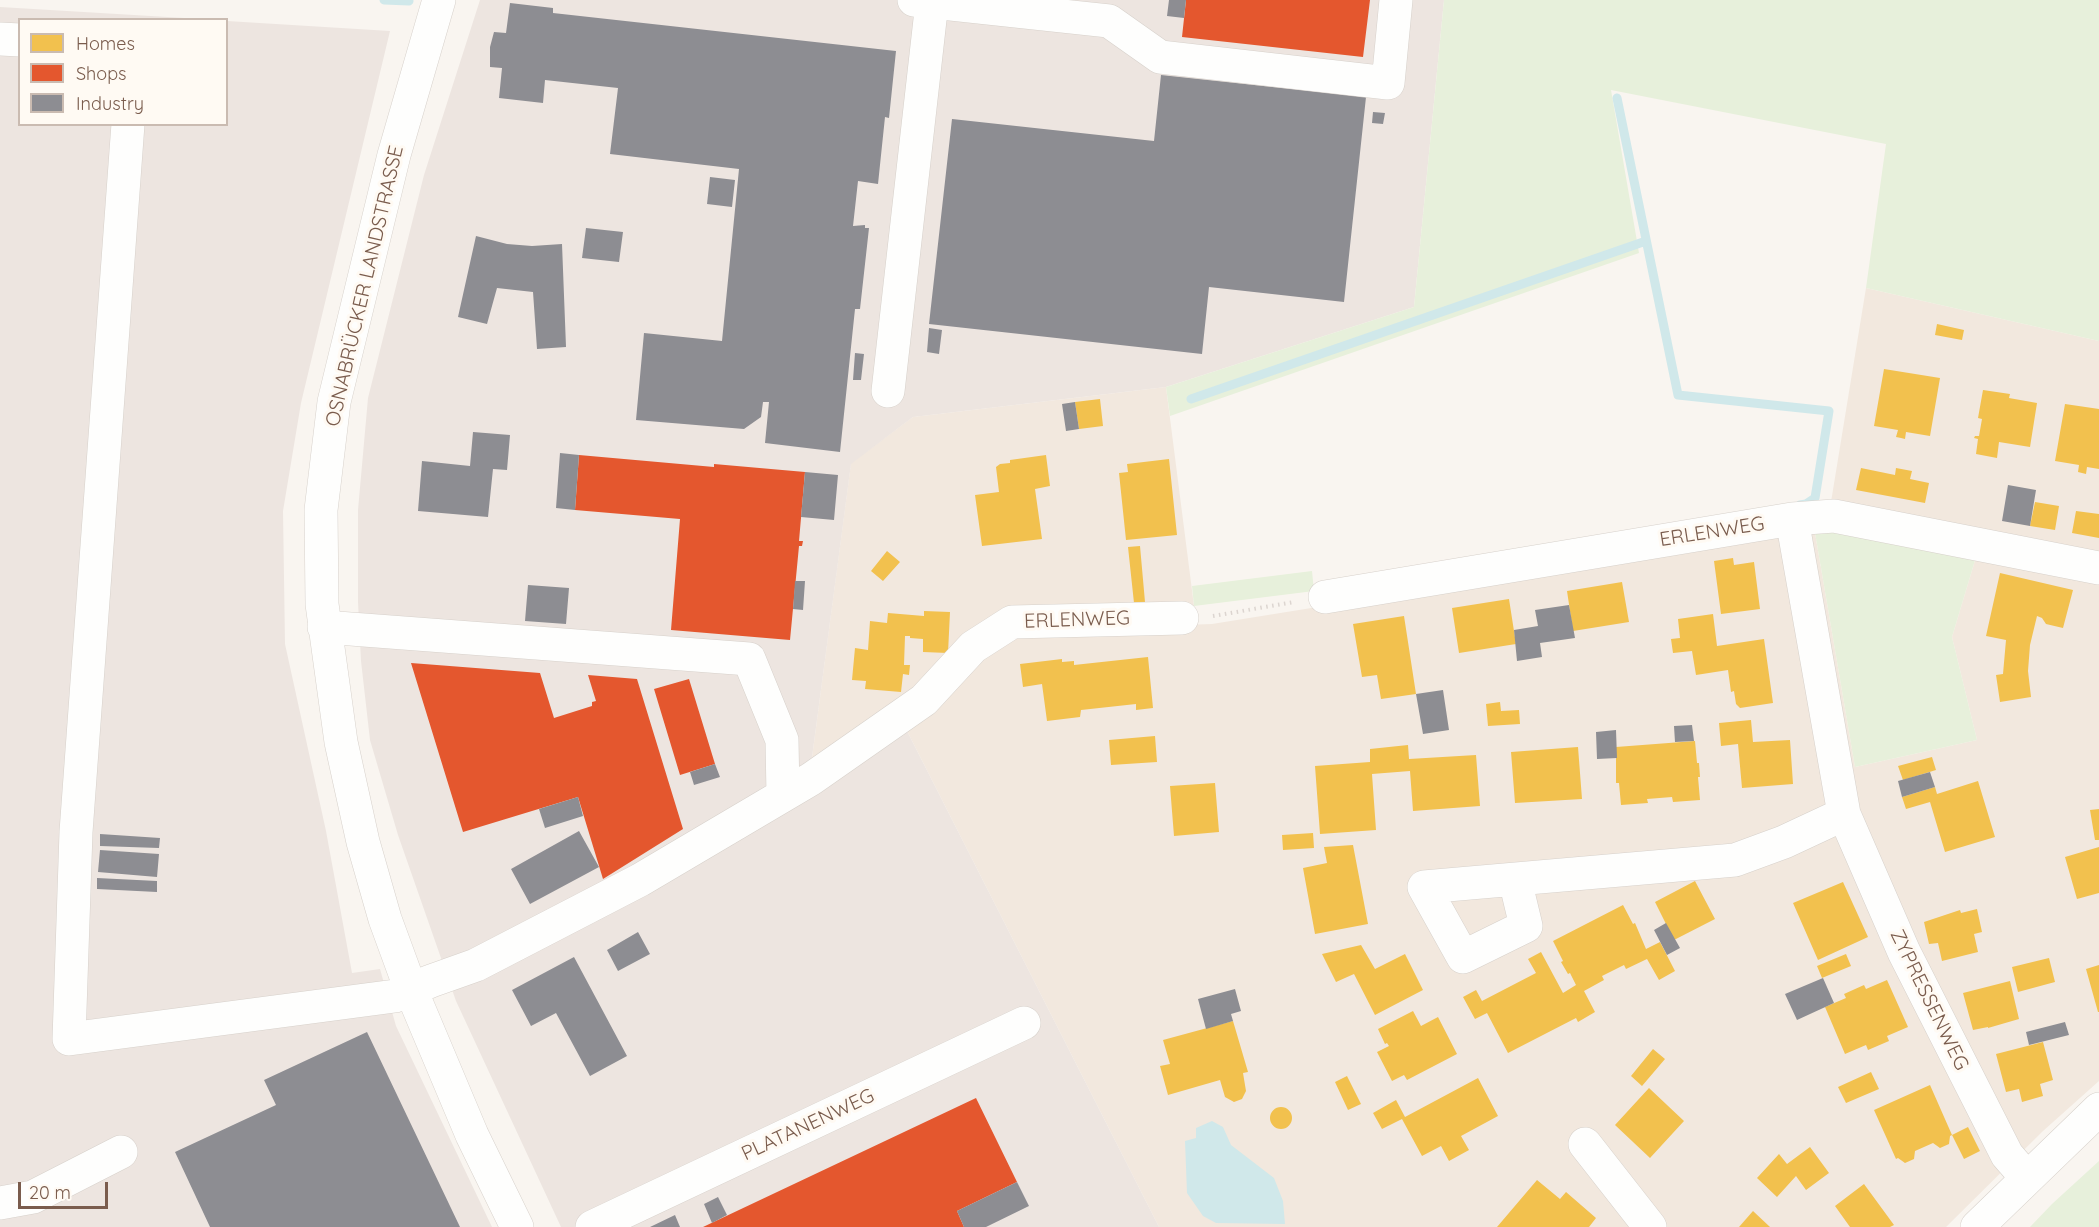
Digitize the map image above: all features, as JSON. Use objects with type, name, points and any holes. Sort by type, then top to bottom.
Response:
[{"type":"street","name":"OSNABRÜCKER LANDSTRASSE","points":[[439,0],[394,155],[334,402],[321,510],[324,627],[341,742],[363,842],[385,918],[411,990],[471,1135],[517,1227]]},
{"type":"street","points":[[888,391],[923,1],[995,5],[1109,21],[1160,57],[1388,83],[1396,0]]},
{"type":"street","points":[[0,39],[18,40]]},
{"type":"street","points":[[128,126],[76,832],[69,1039],[395,996],[476,965],[640,880],[797,787],[782,740],[750,659],[324,627]]},
{"type":"street","name":"ERLENWEG","points":[[1325,597],[1792,519],[1834,516],[2099,568]]},
{"type":"street","name":"ZYPRESSENWEG","points":[[1792,519],[1844,814],[1904,952],[2007,1155],[2027,1178]]},
{"type":"street","name":"ERLENWEG","points":[[797,787],[924,700],[973,646],[1012,622],[1182,618]]},
{"type":"street","points":[[1515,880],[1735,860],[1784,842],[1844,814]]},
{"type":"street","name":"PLATANENWEG","points":[[592,1227],[1024,1023]]},
{"type":"street","points":[[1977,1227],[2099,1109]]},
{"type":"street","points":[[1585,1144],[1650,1227]]},
{"type":"street","points":[[0,1203],[33,1197],[121,1152]]},
{"type":"path","points":[[1182,618],[1215,616],[1325,597]]},
{"type":"shaded area","points":[[480,0],[1444,0],[1414,307],[1166,387],[913,417],[851,464],[811,765],[905,727],[1159,1227],[561,1227],[456,1001],[398,835],[370,740],[361,661],[358,602],[358,510],[368,398],[424,175]]},
{"type":"shaded area","points":[[0,7],[184,18],[18,18],[18,126],[228,126],[228,21],[390,31],[301,403],[283,511],[285,644],[326,831],[352,973],[380,969],[396,1026],[492,1227],[0,1227]]},
{"type":"shaded area","points":[[1866,288],[2099,341],[2099,555],[1831,502]]},
{"type":"shaded area","points":[[1166,387],[1194,606],[1009,611],[919,691],[811,765],[851,463],[913,417]]},
{"type":"shaded area","points":[[1814,527],[1855,767],[1977,740],[1952,637],[1976,557],[2099,580],[2099,1081],[2043,1131],[1946,1227],[1159,1227],[905,727],[1014,631],[1212,624]]},
{"type":"green space","points":[[1444,0],[2099,0],[2099,341],[1866,288],[1886,144],[1611,90],[1639,253],[1170,416],[1166,387],[1414,307]]},
{"type":"green space","points":[[1814,527],[1976,557],[1952,637],[1977,740],[1855,767]]},
{"type":"green space","points":[[1312,571],[1314,591],[1194,606],[1192,586]]},
{"type":"green space","points":[[2099,1161],[2099,1227],[2030,1227],[2052,1204]]},
{"type":"water","points":[[1212,1121],[1223,1127],[1231,1145],[1274,1178],[1283,1201],[1285,1224],[1216,1223],[1203,1216],[1187,1193],[1185,1141],[1196,1138],[1196,1128]]},
{"type":"building: Homes","points":[[1937,324],[1964,330],[1962,340],[1935,335]]},
{"type":"building: Homes","points":[[1884,369],[1940,378],[1930,436],[1906,432],[1905,439],[1896,437],[1898,430],[1874,426]]},
{"type":"building: Homes","points":[[1983,390],[2010,394],[2009,398],[2037,403],[2030,447],[1999,442],[1997,458],[1976,454],[1978,439],[1974,438],[1979,436],[1982,419],[1978,418]]},
{"type":"building: Homes","points":[[1100,399],[1103,426],[1079,429],[1075,402]]},
{"type":"building: Homes","points":[[2065,404],[2099,409],[2099,469],[2087,467],[2086,474],[2078,472],[2079,465],[2055,461]]},
{"type":"building: Homes","points":[[1046,455],[1050,486],[1035,489],[1042,539],[982,546],[975,495],[999,492],[996,467],[1000,464],[1010,463],[1010,460]]},
{"type":"building: Homes","points":[[1169,459],[1177,535],[1126,540],[1119,473],[1128,472],[1127,464]]},
{"type":"building: Homes","points":[[1861,468],[1895,475],[1896,468],[1912,471],[1910,479],[1929,483],[1925,503],[1856,490]]},
{"type":"building: Homes","points":[[2035,502],[2059,506],[2055,530],[2030,526]]},
{"type":"building: Homes","points":[[2076,511],[2099,514],[2099,538],[2072,533]]},
{"type":"building: Homes","points":[[1140,546],[1145,602],[1134,603],[1128,547]]},
{"type":"building: Homes","points":[[887,551],[900,562],[883,581],[871,571]]},
{"type":"building: Homes","points":[[1733,558],[1734,565],[1754,562],[1760,609],[1721,614],[1714,561]]},
{"type":"building: Homes","points":[[2000,573],[2073,590],[2063,628],[2046,624],[2042,618],[2037,616],[2030,645],[2028,671],[2031,697],[2000,702],[1996,675],[2003,674],[2006,640],[1986,636]]},
{"type":"building: Homes","points":[[1622,582],[1629,622],[1573,631],[1567,591]]},
{"type":"building: Homes","points":[[1509,599],[1516,644],[1459,653],[1452,608]]},
{"type":"building: Homes","points":[[924,611],[950,612],[948,653],[923,652],[923,639],[905,636],[904,665],[910,665],[909,675],[903,674],[901,692],[865,689],[866,681],[852,680],[855,648],[868,650],[870,621],[887,623],[888,613],[924,616]]},
{"type":"building: Homes","points":[[1713,614],[1717,646],[1764,639],[1773,703],[1740,708],[1736,704],[1734,691],[1731,692],[1728,670],[1696,675],[1692,651],[1673,653],[1671,639],[1680,638],[1678,619]]},
{"type":"building: Homes","points":[[1404,616],[1416,694],[1381,699],[1377,675],[1362,677],[1353,624]]},
{"type":"building: Homes","points":[[1148,657],[1153,708],[1136,710],[1136,704],[1081,710],[1080,717],[1047,721],[1042,684],[1023,687],[1020,664],[1062,659],[1062,662],[1074,661],[1074,665]]},
{"type":"building: Homes","points":[[1500,702],[1501,711],[1519,710],[1520,724],[1488,726],[1486,704]]},
{"type":"building: Homes","points":[[1751,720],[1753,742],[1790,740],[1793,784],[1742,788],[1738,744],[1721,746],[1719,723]]},
{"type":"building: Homes","points":[[1155,736],[1157,762],[1111,765],[1109,740]]},
{"type":"building: Homes","points":[[1695,741],[1697,763],[1699,763],[1700,800],[1673,802],[1672,797],[1647,799],[1648,803],[1621,805],[1619,783],[1616,783],[1616,747]]},
{"type":"building: Homes","points":[[1408,745],[1409,759],[1476,755],[1480,806],[1413,811],[1410,771],[1372,774],[1376,830],[1320,834],[1315,766],[1370,762],[1370,749]]},
{"type":"building: Homes","points":[[1578,747],[1582,799],[1515,803],[1511,752]]},
{"type":"building: Homes","points":[[1932,757],[1936,770],[1903,780],[1898,766]]},
{"type":"building: Homes","points":[[1978,781],[1995,837],[1945,852],[1930,802],[1906,809],[1902,797],[1935,787],[1937,794]]},
{"type":"building: Homes","points":[[1215,783],[1219,832],[1174,836],[1170,786]]},
{"type":"building: Homes","points":[[2099,809],[2099,840],[2095,840],[2090,810]]},
{"type":"building: Homes","points":[[1313,833],[1314,848],[1283,850],[1282,835]]},
{"type":"building: Homes","points":[[1353,845],[1368,924],[1315,934],[1303,868],[1327,863],[1324,847]]},
{"type":"building: Homes","points":[[2099,847],[2099,893],[2077,899],[2065,857]]},
{"type":"building: Homes","points":[[1695,881],[1715,919],[1674,940],[1655,902]]},
{"type":"building: Homes","points":[[1843,882],[1868,937],[1818,960],[1793,903]]},
{"type":"building: Homes","points":[[1623,905],[1633,924],[1635,923],[1646,949],[1660,942],[1675,971],[1659,980],[1647,959],[1626,969],[1624,965],[1602,976],[1604,980],[1584,991],[1595,1012],[1578,1022],[1576,1018],[1508,1053],[1487,1013],[1475,1019],[1463,997],[1476,990],[1482,1001],[1536,973],[1528,959],[1541,952],[1563,993],[1576,985],[1561,962],[1563,961],[1553,941]]},
{"type":"building: Homes","points":[[1977,909],[1982,932],[1974,934],[1978,952],[1942,961],[1938,943],[1929,944],[1924,922],[1960,910],[1961,913]]},
{"type":"building: Homes","points":[[1361,945],[1375,969],[1405,954],[1423,990],[1375,1015],[1354,974],[1336,982],[1322,954]]},
{"type":"building: Homes","points":[[1846,954],[1851,966],[1822,978],[1817,966]]},
{"type":"building: Homes","points":[[2049,958],[2055,982],[2018,992],[2012,967]]},
{"type":"building: Homes","points":[[2099,965],[2099,1012],[2098,1012],[2086,969]]},
{"type":"building: Homes","points":[[1887,980],[1908,1027],[1887,1036],[1889,1041],[1868,1050],[1866,1045],[1845,1054],[1825,1007],[1846,998],[1844,994],[1864,985],[1866,989]]},
{"type":"building: Homes","points":[[2010,981],[2019,1019],[1973,1030],[1963,993]]},
{"type":"building: Homes","points":[[1413,1011],[1421,1026],[1438,1017],[1457,1054],[1407,1080],[1404,1075],[1392,1081],[1377,1052],[1389,1046],[1385,1044],[1378,1029]]},
{"type":"building: Homes","points":[[1233,1021],[1248,1072],[1243,1073],[1246,1091],[1242,1099],[1234,1102],[1225,1097],[1220,1080],[1168,1095],[1160,1066],[1170,1064],[1163,1040]]},
{"type":"building: Homes","points":[[2043,1042],[2053,1080],[2040,1084],[2043,1096],[2022,1102],[2019,1089],[2006,1092],[1996,1054]]},
{"type":"building: Homes","points":[[1653,1049],[1665,1059],[1642,1086],[1631,1076]]},
{"type":"building: Homes","points":[[1871,1072],[1879,1089],[1846,1103],[1838,1087]]},
{"type":"building: Homes","points":[[1347,1076],[1361,1104],[1348,1110],[1335,1082]]},
{"type":"building: Homes","points":[[1478,1078],[1498,1116],[1461,1136],[1469,1150],[1449,1161],[1441,1146],[1422,1156],[1402,1119],[1382,1129],[1373,1113],[1396,1100],[1405,1117]]},
{"type":"building: Homes","points":[[1930,1085],[1952,1135],[1949,1144],[1940,1148],[1933,1143],[1915,1151],[1914,1159],[1905,1163],[1896,1159],[1874,1110]]},
{"type":"building: Homes","points":[[1649,1088],[1684,1121],[1650,1158],[1615,1125]]},
{"type":"building: Homes","points":[[1281,1107],[1289,1110],[1292,1118],[1289,1126],[1281,1129],[1273,1126],[1270,1118],[1273,1110]]},
{"type":"building: Homes","points":[[1968,1127],[1980,1151],[1964,1159],[1952,1135]]},
{"type":"building: Homes","points":[[1810,1147],[1829,1173],[1806,1190],[1796,1176],[1777,1197],[1757,1178],[1779,1154],[1787,1164]]},
{"type":"building: Homes","points":[[1537,1180],[1560,1199],[1566,1192],[1596,1218],[1589,1227],[1497,1227]]},
{"type":"building: Homes","points":[[1864,1184],[1894,1225],[1890,1227],[1850,1227],[1835,1206]]},
{"type":"building: Homes","points":[[1753,1211],[1770,1227],[1739,1227]]},
{"type":"building: Shops","points":[[1186,0],[1370,0],[1363,57],[1182,37]]},
{"type":"building: Shops","points":[[579,455],[714,467],[714,464],[805,472],[799,541],[803,541],[802,546],[799,546],[790,640],[671,630],[680,519],[575,510]]},
{"type":"building: Shops","points":[[411,663],[540,673],[554,718],[592,706],[592,702],[596,701],[588,675],[637,679],[683,829],[603,879],[578,797],[463,832]]},
{"type":"building: Shops","points":[[689,679],[715,764],[680,775],[654,689]]},
{"type":"building: Shops","points":[[976,1098],[1017,1182],[957,1211],[964,1227],[703,1227]]},
{"type":"building: Industry","points":[[1169,0],[1186,0],[1184,18],[1167,16]]},
{"type":"building: Industry","points":[[510,3],[553,8],[553,13],[896,51],[889,118],[885,117],[878,184],[858,181],[853,226],[865,225],[865,228],[869,228],[860,309],[855,309],[840,452],[765,443],[769,402],[763,402],[761,417],[744,429],[636,420],[644,333],[722,341],[739,169],[610,154],[618,88],[545,80],[543,103],[499,98],[502,68],[490,67],[490,47],[494,32],[506,33]]},
{"type":"building: Industry","points":[[1161,75],[1366,97],[1344,302],[1209,287],[1202,354],[929,324],[952,119],[1154,141]]},
{"type":"building: Industry","points":[[1373,112],[1385,113],[1383,124],[1372,123]]},
{"type":"building: Industry","points":[[710,177],[735,180],[732,207],[707,204]]},
{"type":"building: Industry","points":[[586,228],[623,232],[619,262],[582,258]]},
{"type":"building: Industry","points":[[476,236],[507,244],[532,246],[562,244],[566,347],[537,349],[533,292],[497,288],[487,324],[458,317]]},
{"type":"building: Industry","points":[[929,328],[942,330],[939,354],[927,352]]},
{"type":"building: Industry","points":[[855,353],[864,354],[861,380],[853,380]]},
{"type":"building: Industry","points":[[1075,402],[1079,429],[1066,431],[1062,404]]},
{"type":"building: Industry","points":[[473,432],[510,435],[507,470],[493,469],[488,517],[418,511],[422,461],[470,466]]},
{"type":"building: Industry","points":[[560,453],[579,455],[575,510],[556,508]]},
{"type":"building: Industry","points":[[805,472],[838,475],[834,520],[801,517]]},
{"type":"building: Industry","points":[[2008,485],[2036,490],[2030,526],[2002,521]]},
{"type":"building: Industry","points":[[795,581],[805,581],[803,610],[793,609]]},
{"type":"building: Industry","points":[[528,585],[569,588],[566,624],[525,621]]},
{"type":"building: Industry","points":[[1569,605],[1575,638],[1540,643],[1542,657],[1517,661],[1514,630],[1538,626],[1535,610]]},
{"type":"building: Industry","points":[[1443,690],[1449,730],[1423,734],[1416,694]]},
{"type":"building: Industry","points":[[1692,725],[1694,741],[1675,742],[1674,726]]},
{"type":"building: Industry","points":[[1616,730],[1617,758],[1597,759],[1596,732]]},
{"type":"building: Industry","points":[[715,764],[720,777],[694,785],[690,772]]},
{"type":"building: Industry","points":[[1930,772],[1935,787],[1902,797],[1898,781]]},
{"type":"building: Industry","points":[[578,797],[583,816],[545,828],[539,809]]},
{"type":"building: Industry","points":[[579,831],[599,867],[530,904],[511,869]]},
{"type":"building: Industry","points":[[100,834],[160,838],[159,848],[100,846]]},
{"type":"building: Industry","points":[[100,850],[159,854],[157,877],[98,872]]},
{"type":"building: Industry","points":[[97,878],[157,881],[157,892],[97,889]]},
{"type":"building: Industry","points":[[1666,923],[1680,948],[1667,955],[1654,930]]},
{"type":"building: Industry","points":[[638,932],[650,954],[618,971],[607,950]]},
{"type":"building: Industry","points":[[574,957],[627,1056],[590,1076],[556,1013],[531,1026],[512,990]]},
{"type":"building: Industry","points":[[1823,978],[1834,1003],[1797,1020],[1785,994]]},
{"type":"building: Industry","points":[[1235,989],[1241,1011],[1231,1014],[1233,1021],[1206,1029],[1198,999]]},
{"type":"building: Industry","points":[[2065,1022],[2069,1035],[2029,1045],[2026,1032]]},
{"type":"building: Industry","points":[[367,1032],[460,1227],[210,1227],[175,1152],[276,1105],[264,1080]]},
{"type":"building: Industry","points":[[1017,1182],[1029,1206],[986,1227],[964,1227],[957,1211]]},
{"type":"building: Industry","points":[[718,1197],[727,1215],[712,1223],[704,1204]]},
{"type":"building: Industry","points":[[675,1215],[680,1227],[650,1227]]},
{"type":"waterway","points":[[384,0],[409,1]]},
{"type":"waterway","points":[[1617,98],[1678,395],[1829,411],[1815,498],[1800,505]]},
{"type":"waterway","points":[[1191,399],[1646,241]]}]
